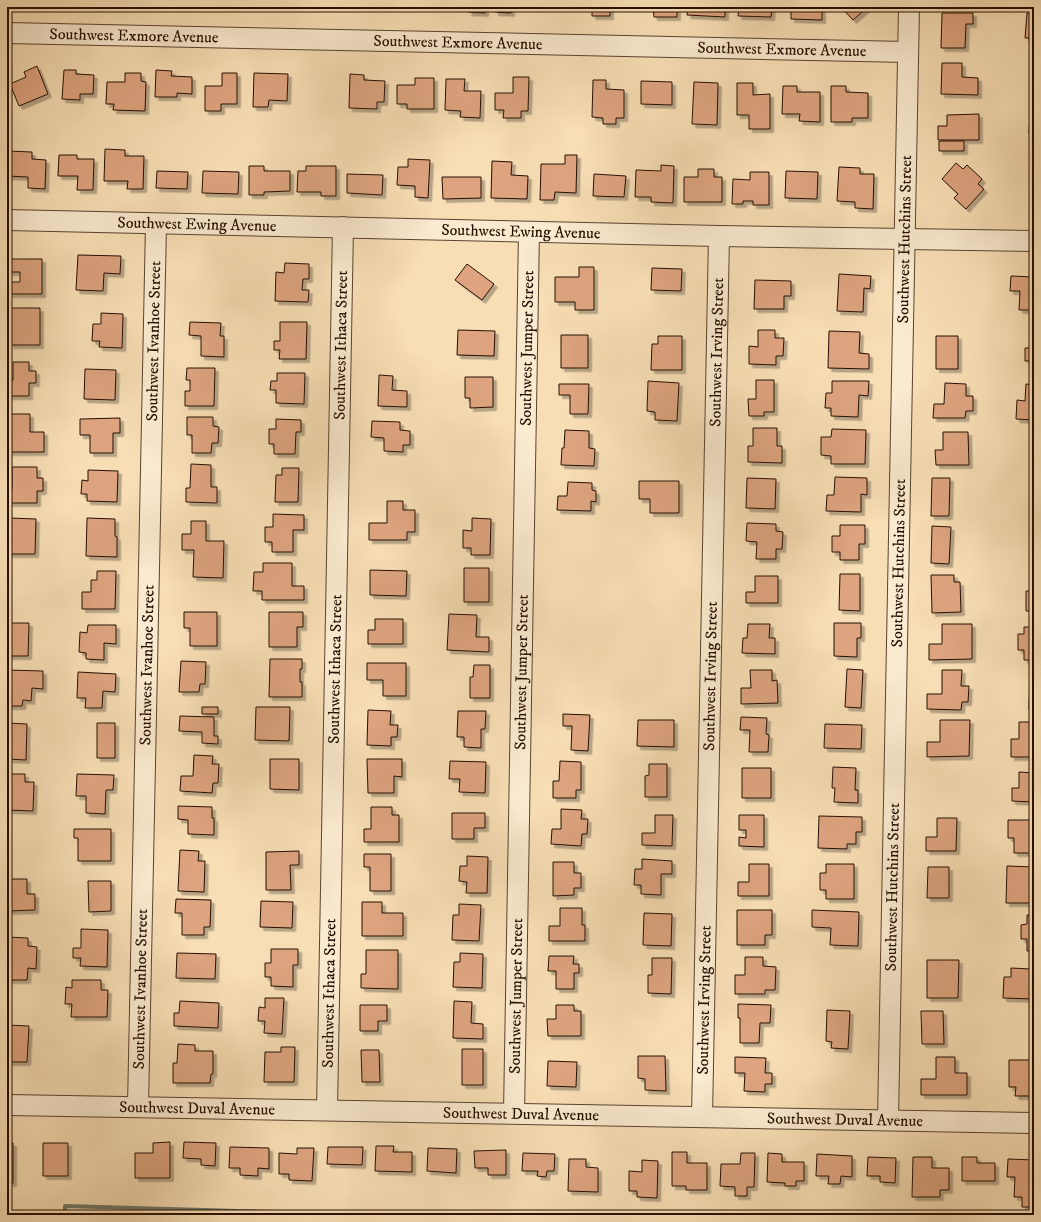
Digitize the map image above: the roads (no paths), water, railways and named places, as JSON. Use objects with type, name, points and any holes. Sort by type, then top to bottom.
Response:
[{"type":"street","name":"Southwest Hutchins Street","points":[[888,1120],[909,7]]},
{"type":"street","name":"Southwest Exmore Avenue","points":[[7,32],[908,52]]},
{"type":"street","name":"Southwest Ewing Avenue","points":[[7,220],[904,240],[1034,241]]},
{"type":"street","name":"Southwest Ivanhoe Street","points":[[138,1106],[156,224]]},
{"type":"street","name":"Southwest Ithaca Street","points":[[327,1110],[343,227]]},
{"type":"street","name":"Southwest Jumper Street","points":[[514,1113],[529,232]]},
{"type":"street","name":"Southwest Irving Street","points":[[702,1117],[719,236]]},
{"type":"street","name":"Southwest Duval Avenue","points":[[7,1105],[138,1106],[1034,1123]]},
{"type":"waterway","points":[[65,1215],[65,1206],[378,1215]]}]
